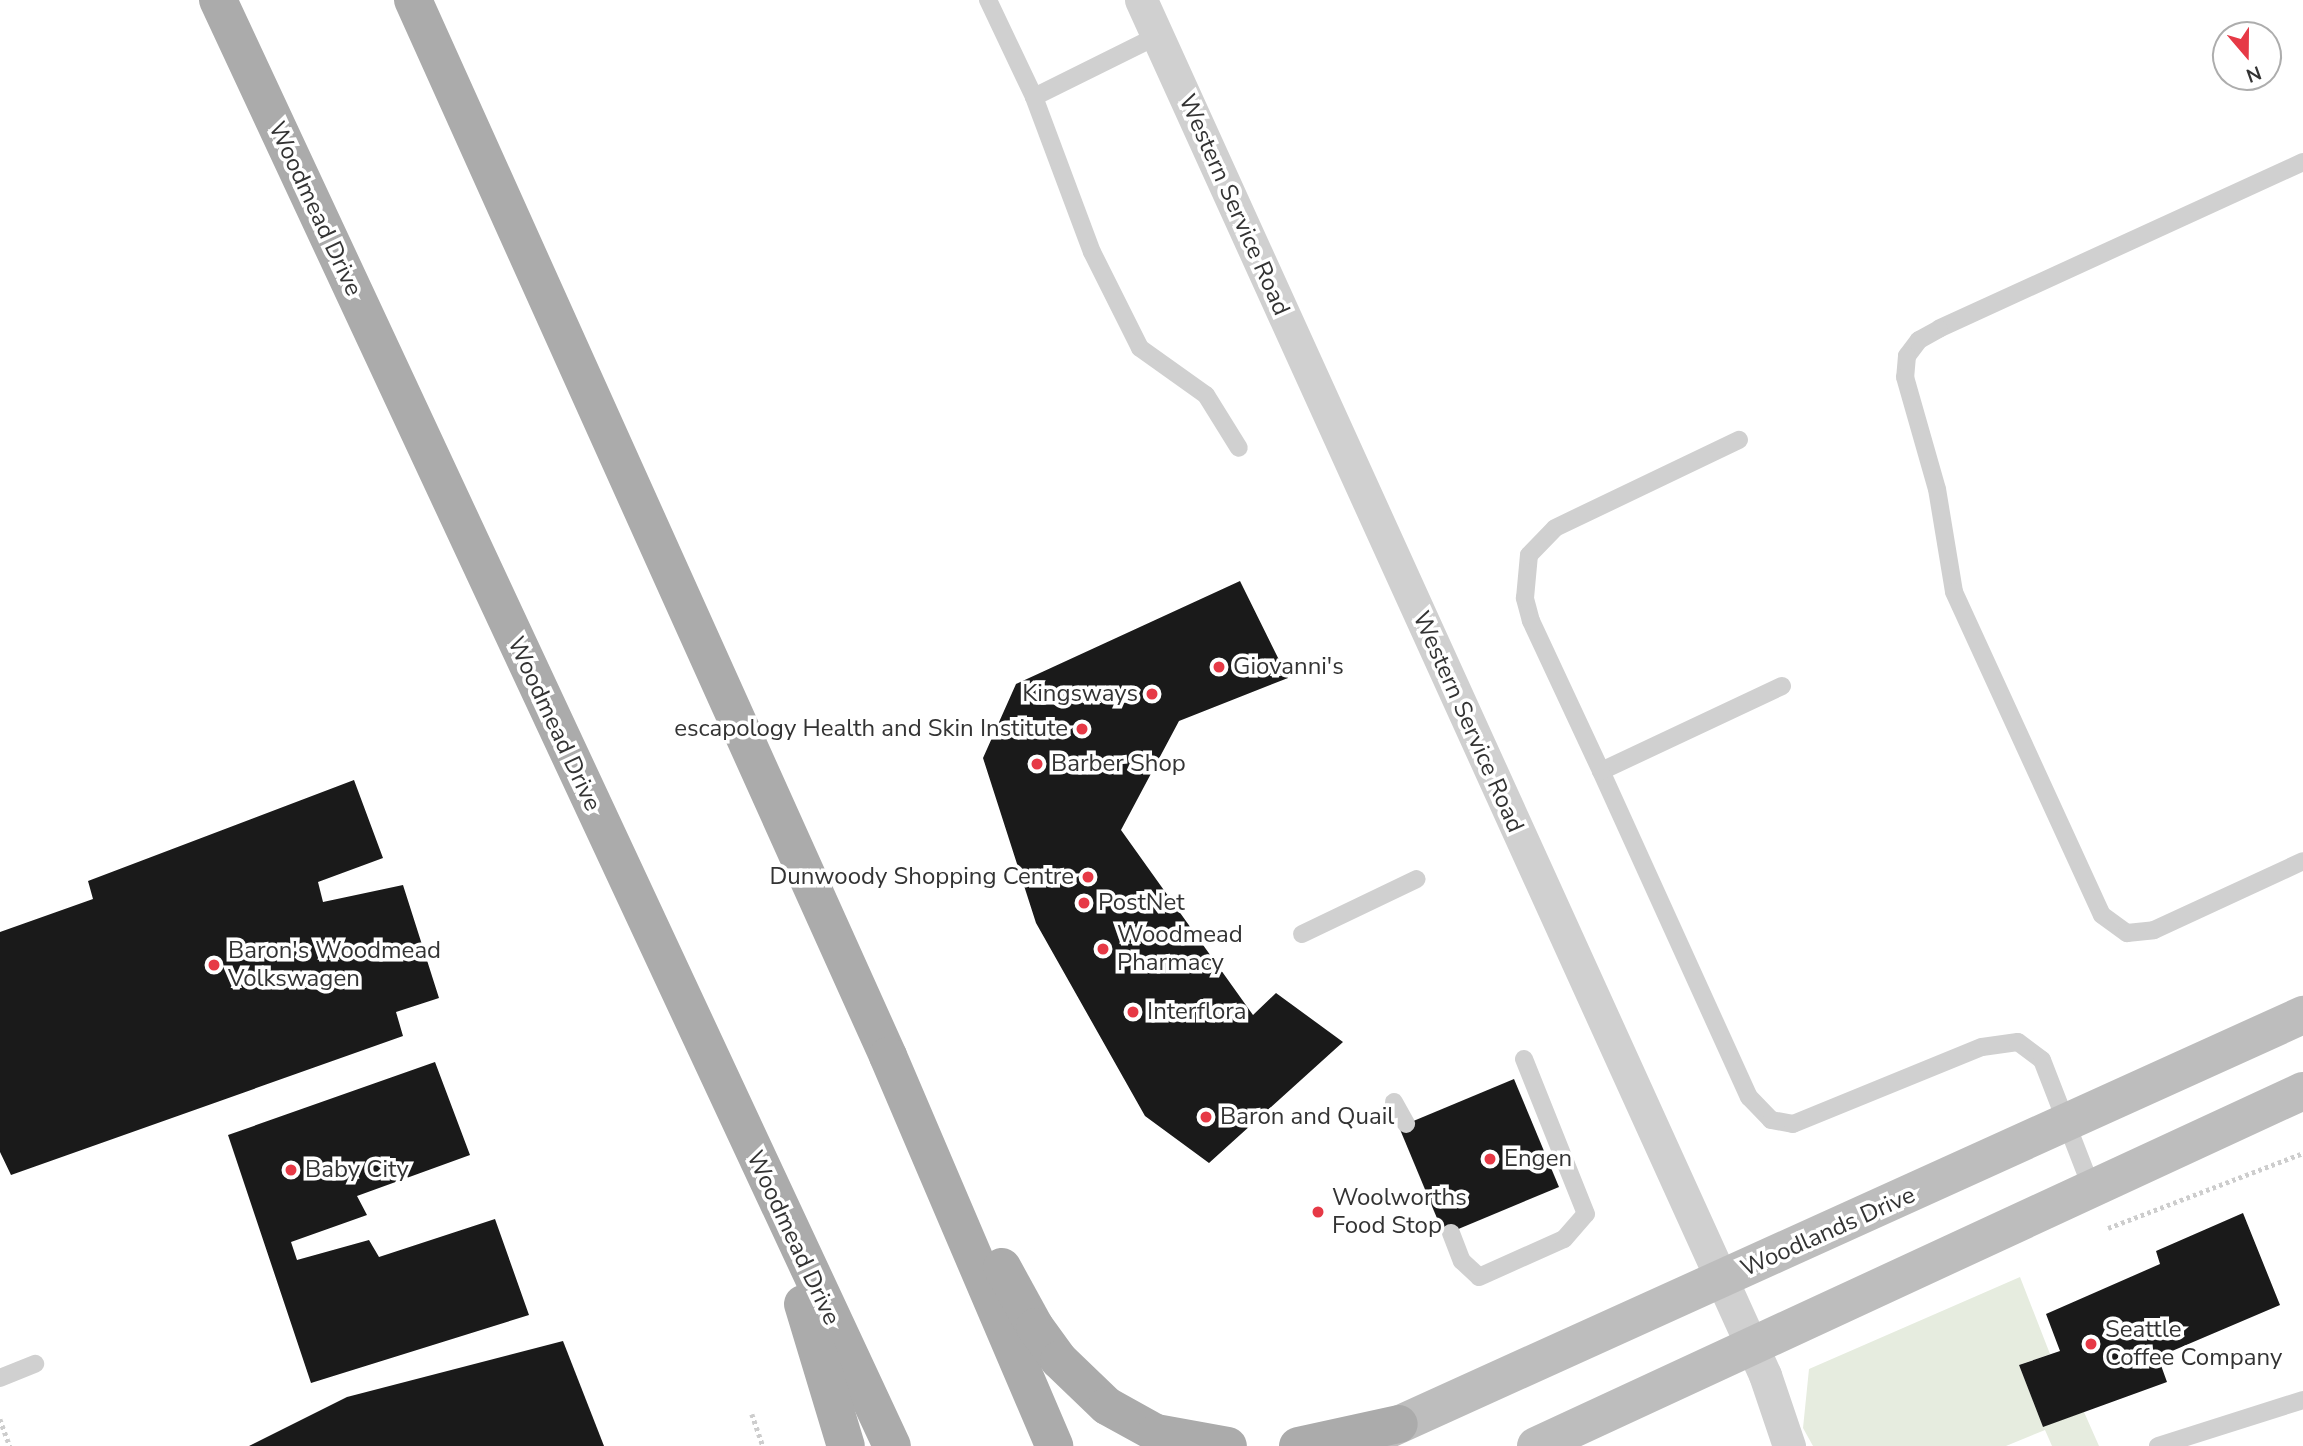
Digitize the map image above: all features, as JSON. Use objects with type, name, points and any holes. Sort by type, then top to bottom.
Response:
[{"type":"main road","name":"Woodmead Drive","points":[[218,0],[764,1178],[892,1446]]},
{"type":"main road","points":[[413,0],[888,1056],[1054,1446]]},
{"type":"main road","name":"Woodlands Drive","points":[[1351,1446],[2066,1125],[2303,1015]]},
{"type":"main road","points":[[888,1056],[1035,1327],[1059,1360],[1107,1406],[1156,1433],[1228,1446]]},
{"type":"main road","points":[[1536,1446],[1750,1343],[2303,1091]]},
{"type":"main road","points":[[764,1178],[846,1446]]},
{"type":"main road","points":[[1298,1446],[1399,1424]]},
{"type":"street","name":"Western Service Road","points":[[1141,0],[1750,1343],[1789,1446]]},
{"type":"lane","points":[[988,0],[1034,97],[1092,252],[1140,348],[1206,396],[1239,448]]},
{"type":"lane","points":[[1034,97],[1157,36]]},
{"type":"lane","points":[[2303,162],[1939,329],[1919,340],[1906,356],[1905,377],[1937,489],[1954,592],[2102,915],[2127,933],[2154,930],[2303,860]]},
{"type":"lane","points":[[1739,440],[1542,536],[1529,555],[1525,598],[1531,621],[1749,1097],[1771,1120],[1785,1124],[1802,1121],[1982,1047],[2008,1041],[2027,1046],[2042,1060],[2092,1189]]},
{"type":"lane","points":[[1601,771],[1782,686]]},
{"type":"lane","points":[[1302,934],[1417,879]]},
{"type":"lane","points":[[1451,1233],[1462,1261],[1479,1278],[1564,1239],[1586,1214],[1524,1059]]},
{"type":"lane","points":[[1394,1102],[1406,1124]]},
{"type":"lane","points":[[0,1377],[35,1364]]},
{"type":"lane","points":[[2158,1446],[2303,1400]]},
{"type":"path","points":[[752,1414],[763,1446]]},
{"type":"path","points":[[0,1419],[10,1446]]},
{"type":"shaded area","points":[[2020,1277],[2050,1354],[2019,1365],[2043,1426],[2084,1412],[2099,1446],[2052,1446],[2045,1430],[2006,1446],[1813,1446],[1803,1428],[1809,1369]]},
{"type":"building","name":"Dunwoody Shopping Centre","points":[[1240,581],[1288,678],[1179,721],[1121,830],[1253,1015],[1276,993],[1343,1042],[1209,1163],[1145,1116],[1036,923],[983,758],[1016,684]]},
{"type":"building","name":"Baron's Woodmead Volkswagen","points":[[354,780],[383,858],[318,882],[323,902],[403,885],[439,998],[396,1012],[403,1036],[11,1175],[0,1152],[0,932],[93,899],[88,881]]},
{"type":"building","points":[[435,1062],[470,1155],[357,1196],[367,1215],[291,1242],[297,1260],[369,1240],[379,1257],[495,1219],[529,1315],[311,1383],[228,1135]]},
{"type":"building","points":[[1514,1079],[1559,1187],[1444,1235],[1399,1127]]},
{"type":"building","points":[[2243,1213],[2280,1305],[2158,1357],[2167,1382],[2043,1427],[2019,1365],[2060,1351],[2046,1314],[2160,1264],[2156,1251]]},
{"type":"building","points":[[563,1341],[604,1446],[249,1446],[347,1397]]},
{"type":"place","name":"Giovanni's","points":[[1219,667]]},
{"type":"place","name":"Kingsways","points":[[1152,694]]},
{"type":"place","name":"escapology Health and Skin Institute","points":[[1082,729]]},
{"type":"place","name":"Barber Shop","points":[[1037,764]]},
{"type":"place","name":"Dunwoody Shopping Centre","points":[[1088,877]]},
{"type":"place","name":"PostNet","points":[[1084,903]]},
{"type":"place","name":"Woodmead Pharmacy","points":[[1103,949]]},
{"type":"place","name":"Baron's Woodmead Volkswagen","points":[[214,965]]},
{"type":"place","name":"Interflora","points":[[1133,1012]]},
{"type":"place","name":"Baron and Quail","points":[[1206,1117]]},
{"type":"place","name":"Engen","points":[[1490,1159]]},
{"type":"place","name":"Baby City","points":[[291,1170]]},
{"type":"place","name":"Woolworths Food Stop","points":[[1318,1212]]},
{"type":"place","name":"Seattle Coffee Company","points":[[2091,1344]]}]
